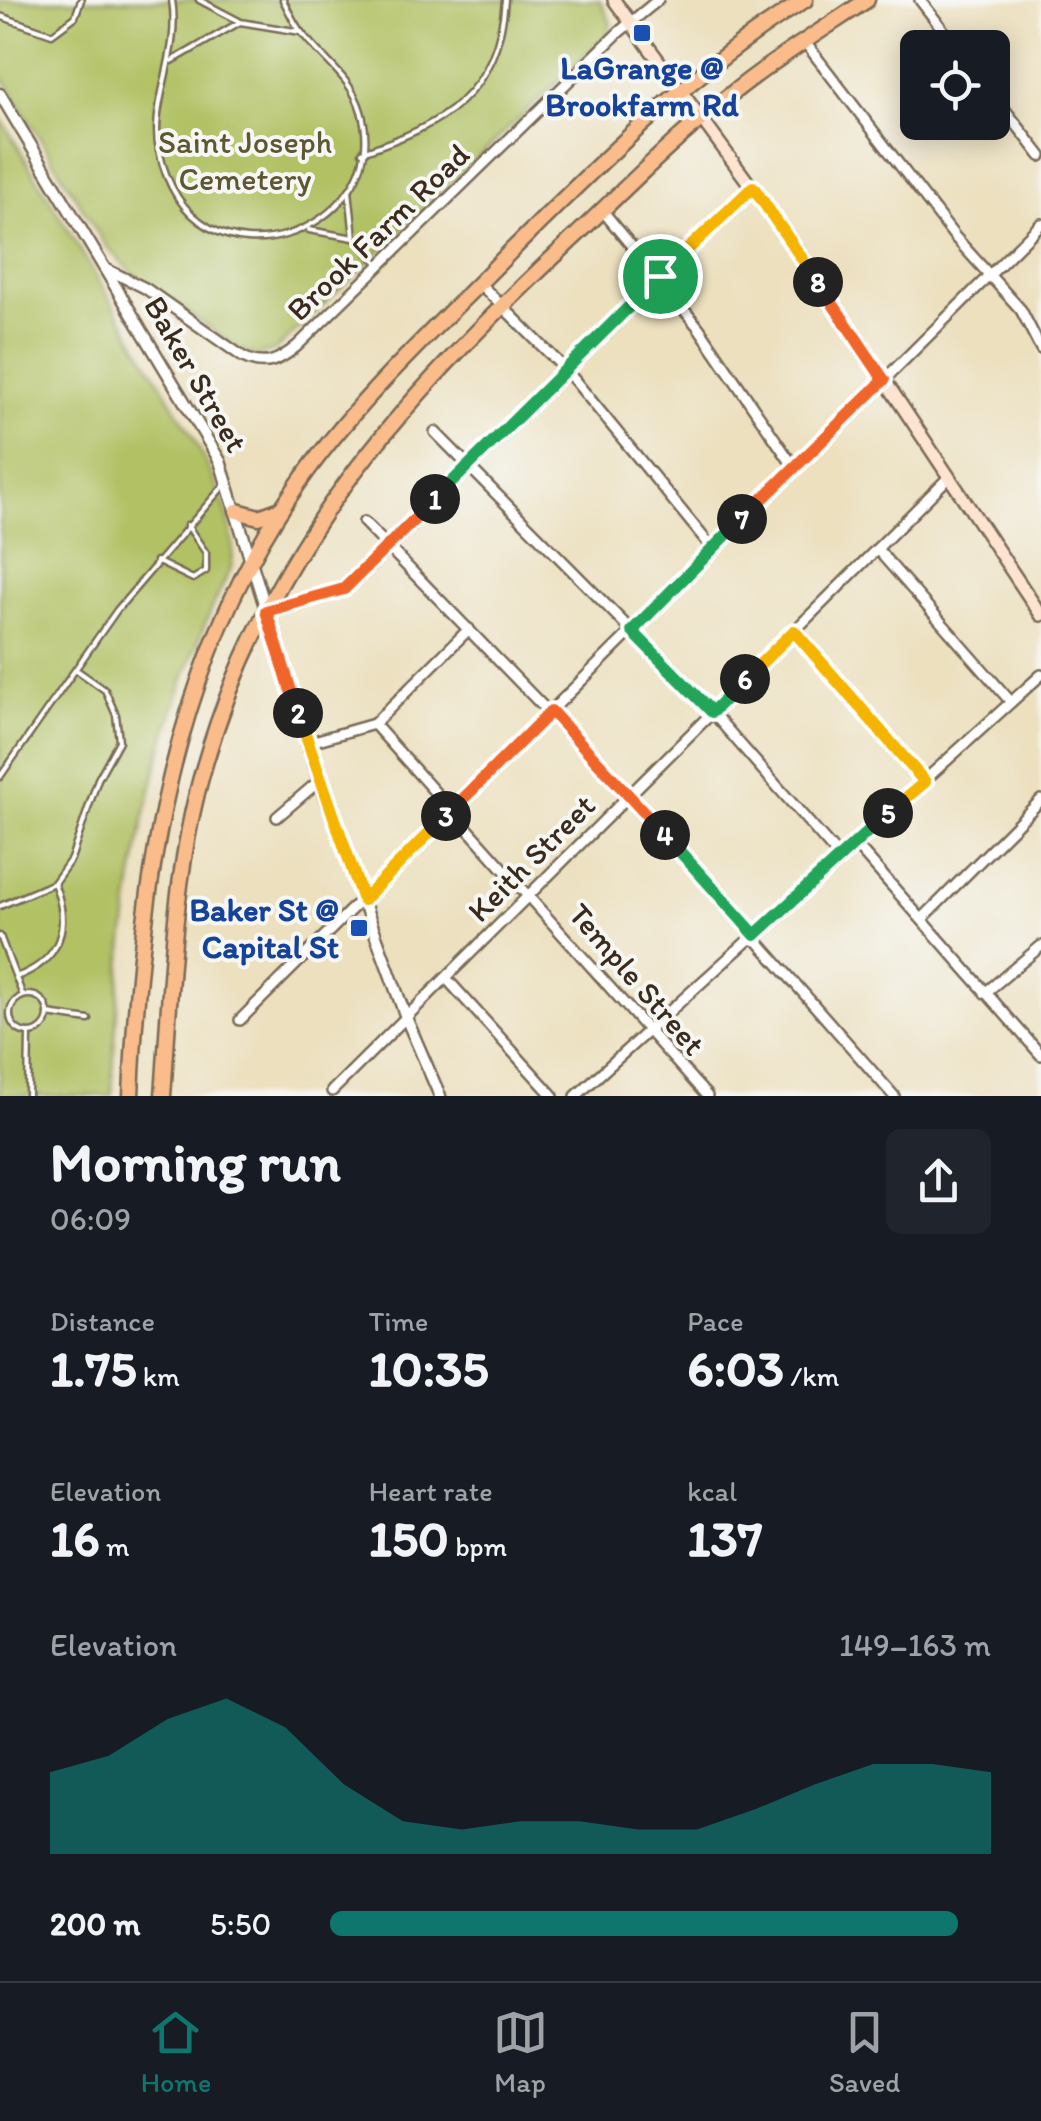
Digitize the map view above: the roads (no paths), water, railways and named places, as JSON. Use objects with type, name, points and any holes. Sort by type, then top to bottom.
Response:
[{"type":"highway","points":[[131,1096],[146,900],[161,805],[193,694],[250,565],[282,509],[338,435],[479,283],[680,92],[782,6],[805,0]]},
{"type":"highway","points":[[163,1096],[177,912],[191,819],[217,728],[266,611],[303,541],[352,470],[503,304],[700,120],[804,41],[867,0]]},
{"type":"highway","points":[[236,510],[264,517],[282,509]]},
{"type":"main road","points":[[614,0],[753,187],[1041,615]]},
{"type":"street","name":"Brook Farm Road","points":[[104,268],[139,284],[243,357],[261,364],[274,362],[297,346],[658,0]]},
{"type":"street","points":[[920,0],[943,30]]},
{"type":"street","points":[[804,41],[988,276],[1022,310],[1041,349]]},
{"type":"street","name":"Baker Street","points":[[0,94],[196,417],[228,481],[250,565],[319,781],[407,1020],[440,1096]]},
{"type":"street","points":[[1010,116],[1041,156]]},
{"type":"street","points":[[266,611],[344,589],[753,187]]},
{"type":"street","points":[[602,210],[660,276],[794,467]]},
{"type":"street","points":[[240,1020],[1041,224]]},
{"type":"street","points":[[479,283],[567,371],[712,549]]},
{"type":"street","points":[[436,432],[712,712],[840,858]]},
{"type":"street","name":"Keith Street","points":[[332,1091],[947,479]]},
{"type":"street","points":[[364,522],[630,796],[894,1096]]},
{"type":"street","points":[[877,549],[1011,702]]},
{"type":"street","points":[[307,742],[374,724],[468,629]]},
{"type":"street","points":[[794,631],[925,782]]},
{"type":"street","points":[[576,1096],[1041,675]]},
{"type":"street","name":"Temple Street","points":[[374,724],[707,1096]]},
{"type":"street","points":[[277,818],[319,781]]},
{"type":"street","points":[[922,918],[1041,800]]},
{"type":"street","points":[[856,846],[1041,1055]]},
{"type":"street","points":[[985,992],[1041,946]]},
{"type":"street","points":[[446,978],[553,1096]]},
{"type":"lane","points":[[0,16],[52,34],[75,16],[81,0]]},
{"type":"lane","points":[[172,0],[172,61],[156,118],[159,151],[171,183],[192,214],[220,234],[251,240],[275,240],[308,230],[354,238],[379,264]]},
{"type":"lane","points":[[199,0],[240,22],[301,32]]},
{"type":"lane","points":[[283,0],[301,32],[343,76],[363,116],[362,152],[350,189],[354,238]]},
{"type":"lane","points":[[362,152],[443,120],[463,102],[497,41],[505,0]]},
{"type":"lane","points":[[172,61],[240,22]]},
{"type":"lane","points":[[308,230],[350,189]]},
{"type":"lane","points":[[0,777],[156,560],[228,481]]},
{"type":"lane","points":[[156,560],[193,579],[206,571],[206,553],[187,524]]},
{"type":"lane","points":[[0,906],[54,883],[71,859],[98,779],[119,741],[116,715],[105,690],[78,671]]},
{"type":"lane","points":[[16,977],[34,969],[60,944],[65,924],[54,883]]},
{"type":"lane","points":[[0,936],[23,996]]},
{"type":"lane","points":[[23,996],[40,999],[48,1014],[44,1025],[29,1033],[14,1025],[10,1014],[12,1005],[23,996]]},
{"type":"lane","points":[[0,1016],[10,1014]]},
{"type":"lane","points":[[48,1014],[89,1020]]},
{"type":"lane","points":[[28,1096],[29,1033]]},
{"type":"place","name":"LaGrange @ Brookfarm Rd","points":[[642,33]]},
{"type":"place","name":"Baker St @ Capital St","points":[[359,928]]},
{"type":"park label","name":"Saint Joseph Cemetery","points":[[245,160]]}]
